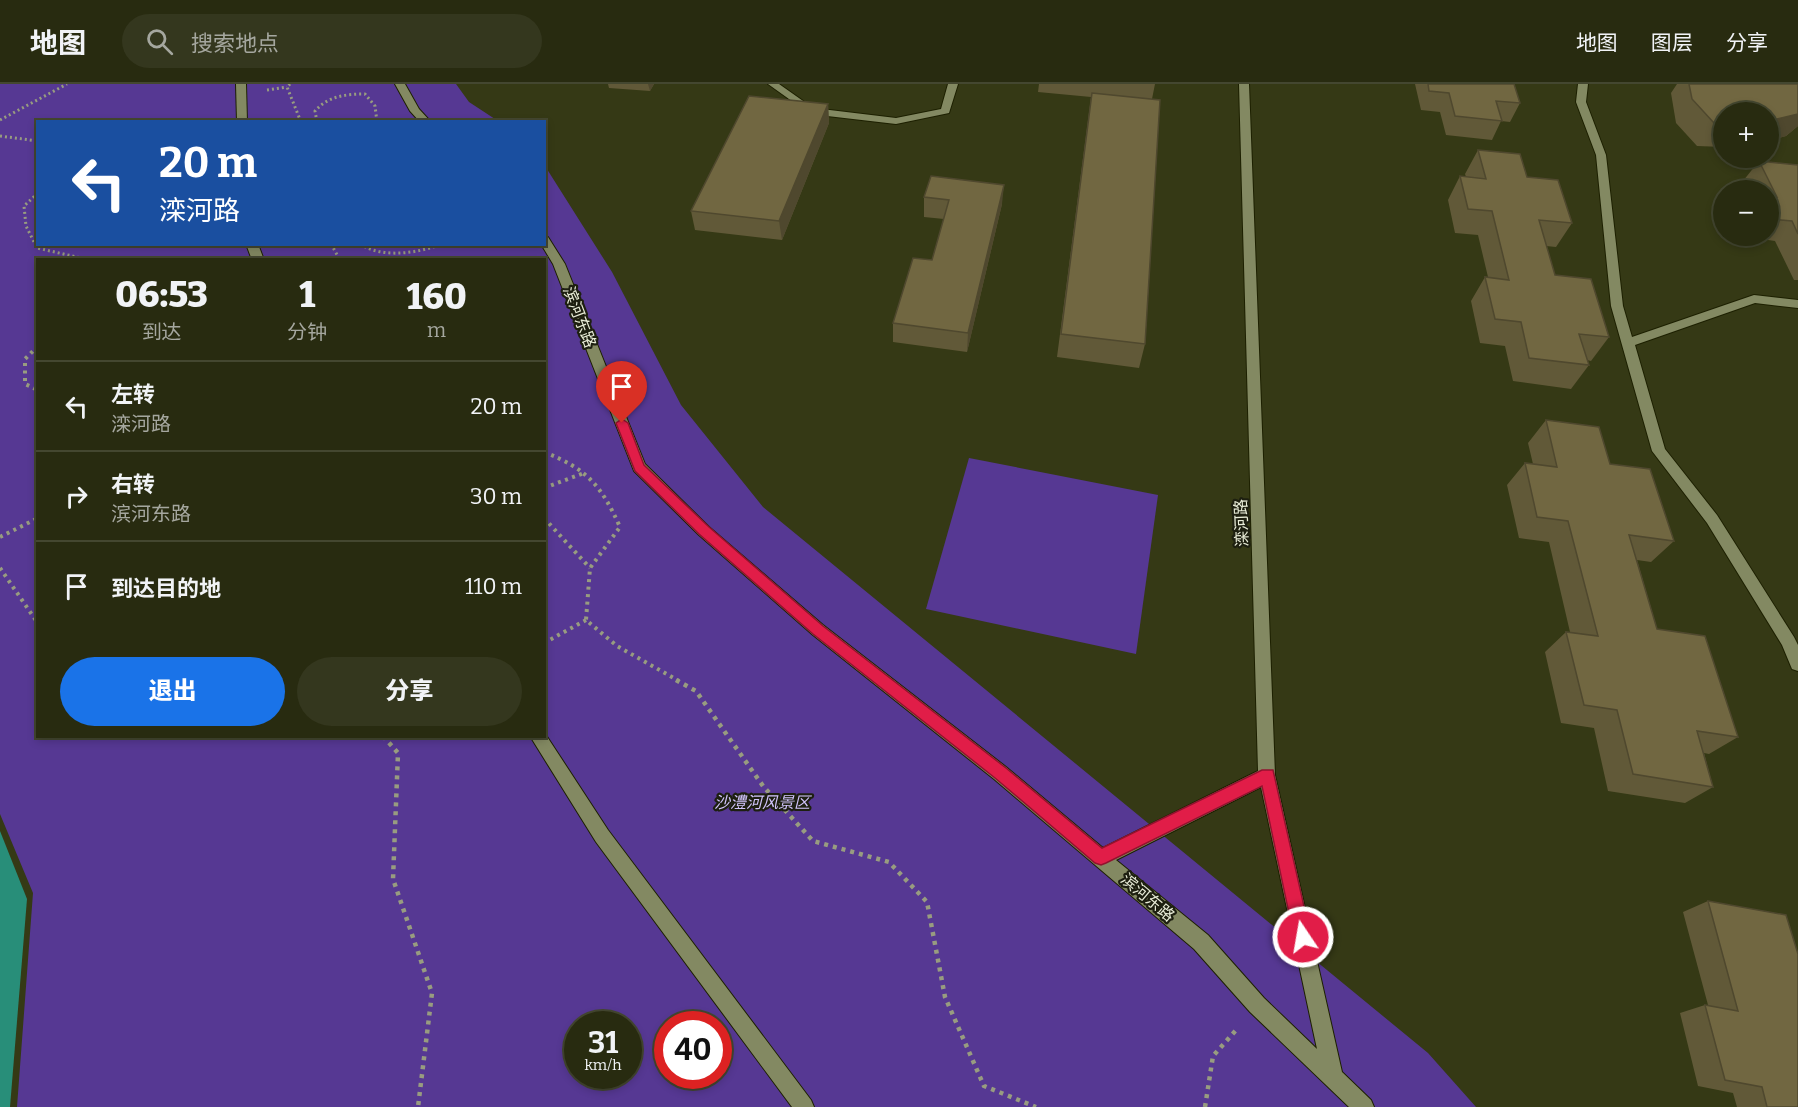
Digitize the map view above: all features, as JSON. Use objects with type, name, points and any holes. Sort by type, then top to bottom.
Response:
[{"type":"street","points":[[241,84],[242,120]]},
{"type":"street","points":[[400,84],[415,111],[424,120]]},
{"type":"street","points":[[773,84],[810,111],[896,121],[945,111],[953,84]]},
{"type":"street","name":"滦河路","points":[[1244,84],[1267,775],[1333,1076]]},
{"type":"street","points":[[1583,84],[1581,102],[1601,155],[1617,306],[1659,451],[1712,519],[1789,642],[1798,664]]},
{"type":"street","name":"滨河东路","points":[[546,243],[559,264],[639,467],[704,531],[818,630],[1000,773],[1201,942],[1257,1005],[1364,1107]]},
{"type":"street","points":[[1628,343],[1754,300],[1798,304]]},
{"type":"street","points":[[539,738],[602,836],[804,1107]]},
{"type":"street","points":[[1101,858],[1267,775]]},
{"type":"path","points":[[0,120],[67,84]]},
{"type":"path","points":[[290,84],[287,87],[300,120]]},
{"type":"path","points":[[317,120],[315,111],[321,102],[346,94],[365,94],[375,106],[376,120]]},
{"type":"path","points":[[0,136],[36,141]]},
{"type":"path","points":[[36,196],[24,206],[26,226],[37,248],[81,258]]},
{"type":"path","points":[[362,246],[365,250],[381,254],[430,246]]},
{"type":"path","points":[[36,348],[25,359],[25,384],[36,389]]},
{"type":"path","points":[[546,453],[576,464],[604,491],[620,527],[590,568],[586,620]]},
{"type":"path","points":[[546,488],[584,473]]},
{"type":"path","points":[[0,537],[36,519]]},
{"type":"path","points":[[546,520],[590,568]]},
{"type":"path","points":[[0,568],[36,620]]},
{"type":"path","points":[[546,642],[586,620]]},
{"type":"path","points":[[586,620],[617,646],[696,691],[763,786],[813,841],[889,862],[927,902],[945,997],[984,1086],[1036,1107]]},
{"type":"path","points":[[385,738],[399,753],[393,879],[432,993],[418,1107]]},
{"type":"path","points":[[1205,1107],[1204,1101],[1213,1056],[1257,1005]]},
{"type":"green space","name":"沙澧河风景区","points":[[0,84],[456,84],[469,102],[496,120],[36,120],[36,246],[546,246],[546,168],[612,272],[681,405],[763,507],[1428,1053],[1476,1107],[17,1107],[33,893],[0,814]]},
{"type":"green space","points":[[969,458],[1158,495],[1136,654],[926,609]]},
{"type":"water","points":[[0,831],[27,899],[10,1107],[0,1107]]},
{"type":"building","points":[[1428,84],[1514,84],[1520,103],[1496,101],[1502,121],[1455,116],[1449,93],[1429,91]]},
{"type":"building","points":[[1689,84],[1798,84],[1798,114],[1779,118],[1779,102],[1713,102],[1713,122],[1692,99]]},
{"type":"building","points":[[1092,93],[1160,100],[1145,344],[1061,334]]},
{"type":"building","points":[[749,96],[828,104],[779,221],[691,211]]},
{"type":"building","points":[[1478,150],[1520,154],[1527,177],[1558,180],[1572,223],[1539,220],[1555,275],[1591,279],[1609,337],[1579,334],[1589,365],[1529,358],[1521,322],[1495,319],[1485,277],[1509,280],[1492,211],[1468,209],[1460,176],[1486,179]]},
{"type":"building","points":[[1779,163],[1798,165],[1798,234],[1792,221],[1779,220],[1779,180],[1768,180],[1762,168],[1779,168]]},
{"type":"building","points":[[931,176],[1004,185],[968,333],[893,323],[913,258],[932,260],[949,200],[924,197]]},
{"type":"building","points":[[1546,420],[1599,427],[1610,464],[1650,469],[1674,541],[1629,535],[1657,629],[1705,636],[1738,737],[1697,731],[1713,787],[1633,774],[1617,710],[1584,705],[1566,632],[1598,636],[1568,521],[1537,517],[1525,463],[1557,467]]},
{"type":"building","points":[[1708,901],[1786,915],[1798,954],[1798,1107],[1767,1107],[1762,1087],[1725,1080],[1705,1005],[1738,1011]]},
{"type":"route","points":[[622,423],[639,467],[704,531],[818,630],[1000,773],[1101,858],[1267,775],[1303,937]]}]
